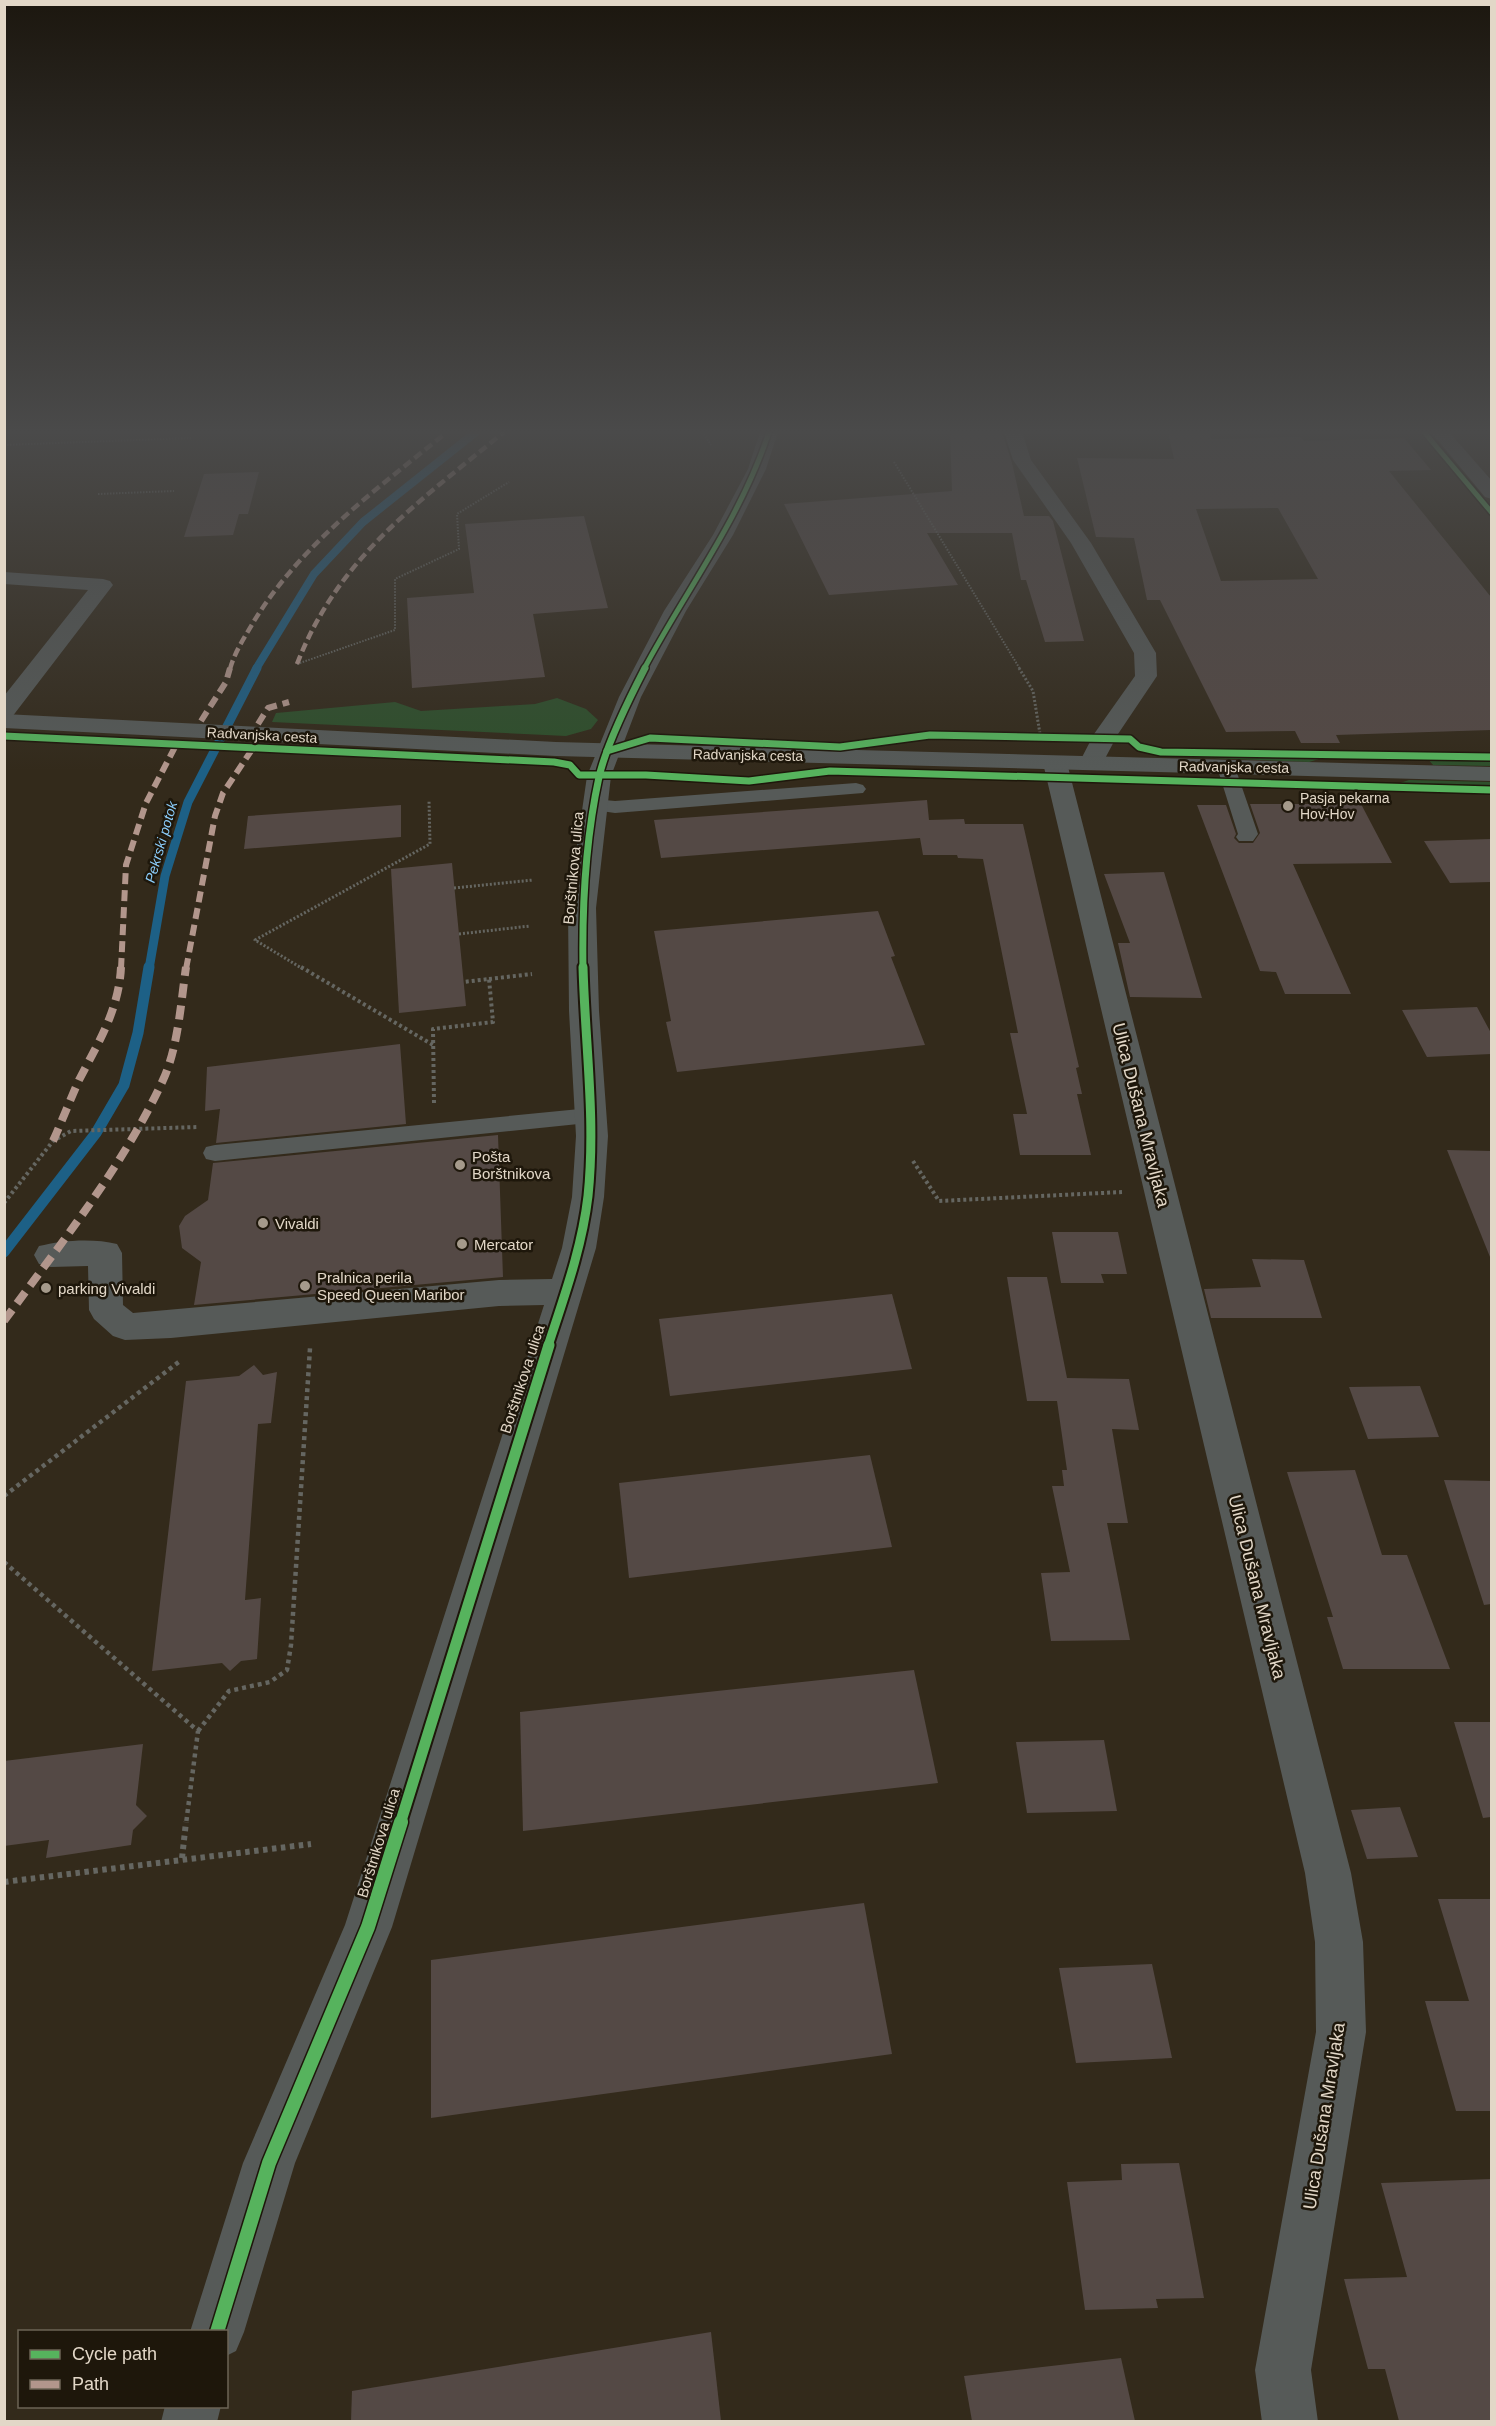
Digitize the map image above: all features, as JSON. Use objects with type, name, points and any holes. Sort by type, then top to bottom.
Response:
[{"type":"street","name":"Borštnikova ulica","points":[[217,2330],[269,2163],[368,1927],[579,1248],[588,1197],[591,1116],[584,1011],[582,908],[594,805],[607,751],[630,697],[675,611],[717,545]]},
{"type":"street","points":[[1054,750],[1104,739],[1146,676],[1145,653],[1082,545]]},
{"type":"street","points":[[4,578],[104,585],[4,712]]},
{"type":"street","name":"Radvanjska cesta","points":[[4,721],[607,751],[1054,750],[1226,766],[1491,774]]},
{"type":"street","name":"Ulica Dušana Mravljaka","points":[[1054,750],[1158,1190],[1328,1873],[1339,1942],[1341,2032],[1283,2370],[1290,2421]]},
{"type":"street","points":[[51,1255],[105,1253],[106,1310],[125,1327],[499,1293],[565,1292]]},
{"type":"lane","points":[[1226,766],[1245,821],[1248,834],[1246,837]]},
{"type":"lane","points":[[594,805],[615,807],[856,789]]},
{"type":"lane","points":[[215,1153],[591,1116]]},
{"type":"path","points":[[297,664],[395,630],[395,579],[459,549],[459,545]]},
{"type":"path","points":[[945,545],[1033,691],[1054,750],[1104,739]]},
{"type":"path","points":[[429,801],[430,844],[255,940],[433,1045]]},
{"type":"path","points":[[454,888],[533,880]]},
{"type":"path","points":[[459,933],[530,926]]},
{"type":"path","points":[[464,982],[532,974]]},
{"type":"path","points":[[434,1104],[434,1029],[493,1022],[489,979]]},
{"type":"path","points":[[4,1203],[53,1141],[61,1135],[81,1128],[207,1126],[215,1153]]},
{"type":"path","points":[[913,1161],[939,1201],[1158,1190]]},
{"type":"path","points":[[182,1858],[198,1731],[229,1691],[270,1682],[287,1670],[291,1645],[312,1310]]},
{"type":"path","points":[[4,1496],[187,1355],[195,1322]]},
{"type":"path","points":[[4,1562],[198,1731]]},
{"type":"path","points":[[4,1882],[182,1858],[311,1844]]},
{"type":"green space","points":[[557,698],[586,709],[598,720],[591,729],[566,736],[272,722],[276,713],[395,702],[421,711],[535,704]]},
{"type":"green space","points":[[1165,756],[1319,758],[1319,759],[1309,762]]},
{"type":"green space","points":[[1428,759],[1491,760],[1491,766],[1433,765]]},
{"type":"green space","points":[[1409,780],[1491,782],[1491,788],[1400,783]]},
{"type":"building","points":[[468,545],[592,545],[608,608],[533,614],[545,677],[412,688],[407,598],[474,593]]},
{"type":"building","points":[[804,545],[934,545],[958,585],[829,595]]},
{"type":"building","points":[[1014,545],[1059,545],[1084,641],[1045,642],[1026,580],[1021,580]]},
{"type":"building","points":[[1136,545],[1209,545],[1221,581],[1318,579],[1299,545],[1449,545],[1491,597],[1491,730],[1336,735],[1340,743],[1301,743],[1295,731],[1226,732],[1160,600],[1147,600]]},
{"type":"building","points":[[927,800],[929,820],[964,819],[965,824],[1023,824],[1079,1067],[1076,1068],[1082,1094],[1077,1094],[1091,1155],[1020,1155],[1013,1114],[1027,1114],[1010,1033],[1018,1033],[983,859],[958,858],[957,855],[923,855],[920,838],[661,858],[654,820]]},
{"type":"building","points":[[1250,804],[1361,804],[1392,863],[1293,864],[1351,994],[1285,994],[1276,972],[1260,971],[1197,805],[1226,805],[1236,834],[1234,838],[1239,843],[1253,843],[1260,833]]},
{"type":"building","points":[[401,805],[401,837],[244,849],[248,816]]},
{"type":"building","points":[[1491,839],[1491,882],[1450,883],[1424,841]]},
{"type":"building","points":[[452,863],[466,1006],[399,1013],[391,869]]},
{"type":"building","points":[[1164,872],[1202,998],[1130,997],[1118,943],[1130,943],[1104,874]]},
{"type":"building","points":[[878,911],[895,956],[891,957],[925,1045],[677,1072],[666,1022],[671,1021],[654,931]]},
{"type":"building","points":[[1477,1007],[1491,1033],[1491,1054],[1427,1057],[1402,1010]]},
{"type":"building","points":[[400,1044],[406,1124],[216,1143],[220,1109],[205,1111],[207,1067]]},
{"type":"building","points":[[498,1135],[503,1277],[194,1305],[201,1262],[182,1248],[179,1226],[185,1216],[208,1200],[213,1163]]},
{"type":"building","points":[[1447,1150],[1491,1151],[1491,1257],[1490,1257]]},
{"type":"building","points":[[1052,1232],[1118,1232],[1127,1274],[1101,1274],[1104,1283],[1061,1283]]},
{"type":"building","points":[[1252,1259],[1304,1260],[1322,1318],[1211,1318],[1204,1289],[1261,1287]]},
{"type":"building","points":[[1007,1277],[1047,1277],[1067,1378],[1129,1379],[1139,1430],[1112,1429],[1128,1523],[1107,1523],[1130,1640],[1051,1641],[1041,1573],[1070,1572],[1052,1486],[1064,1486],[1062,1470],[1067,1470],[1057,1401],[1027,1401]]},
{"type":"building","points":[[892,1294],[912,1369],[670,1396],[659,1319]]},
{"type":"building","points":[[254,1365],[263,1375],[277,1372],[271,1423],[258,1424],[245,1600],[261,1598],[257,1659],[241,1661],[230,1671],[222,1663],[152,1671],[186,1381],[239,1376]]},
{"type":"building","points":[[1420,1386],[1439,1437],[1368,1439],[1349,1387]]},
{"type":"building","points":[[870,1455],[892,1547],[629,1578],[619,1483]]},
{"type":"building","points":[[1355,1470],[1382,1555],[1407,1555],[1450,1669],[1343,1669],[1327,1617],[1333,1617],[1287,1472]]},
{"type":"building","points":[[1444,1480],[1491,1481],[1491,1604],[1484,1605]]},
{"type":"building","points":[[914,1670],[938,1783],[523,1831],[520,1712]]},
{"type":"building","points":[[1454,1722],[1491,1722],[1491,1817],[1483,1818]]},
{"type":"building","points":[[1104,1740],[1117,1811],[1027,1813],[1016,1742]]},
{"type":"building","points":[[143,1744],[136,1805],[147,1816],[133,1830],[131,1845],[46,1858],[49,1840],[4,1846],[4,1761]]},
{"type":"building","points":[[1400,1807],[1418,1857],[1367,1859],[1351,1810]]},
{"type":"building","points":[[1438,1899],[1491,1899],[1491,2111],[1456,2111],[1425,2001],[1469,2001]]},
{"type":"building","points":[[864,1903],[892,2054],[431,2118],[431,1960]]},
{"type":"building","points":[[1152,1964],[1172,2058],[1076,2063],[1059,1968]]},
{"type":"building","points":[[1179,2163],[1204,2298],[1156,2299],[1158,2308],[1085,2310],[1067,2182],[1122,2180],[1121,2164]]},
{"type":"building","points":[[1491,2179],[1491,2421],[1399,2421],[1385,2369],[1368,2369],[1344,2279],[1407,2277],[1381,2183]]},
{"type":"building","points":[[711,2332],[721,2421],[351,2421],[352,2391]]},
{"type":"building","points":[[1121,2358],[1135,2421],[972,2421],[964,2376]]},
{"type":"waterway","name":"Pekrski potok","points":[[256,669],[314,574],[341,545]]},
{"type":"waterway","name":"Pekrski potok","points":[[149,969],[165,876],[188,802],[257,668]]},
{"type":"waterway","name":"Pekrski potok","points":[[4,1252],[96,1133],[124,1085],[138,1033],[149,967]]},
{"type":"marked path","points":[[201,721],[226,682],[234,654],[272,592],[313,545]]},
{"type":"marked path","points":[[297,664],[311,628],[331,595],[373,545]]},
{"type":"marked path","points":[[258,724],[268,708],[289,702]]},
{"type":"marked path","points":[[53,1141],[79,1081],[105,1033],[120,990],[126,865],[146,803],[177,743]]},
{"type":"marked path","points":[[4,1321],[107,1179],[164,1078],[177,1026],[190,942],[215,816],[223,793],[253,748]]},
{"type":"cycle path","points":[[218,2330],[269,2163],[368,1927],[579,1248],[588,1197],[592,1136],[584,1011],[582,908],[599,776],[630,697],[675,611],[717,545]]},
{"type":"cycle path","points":[[607,751],[650,738],[840,747],[930,735],[1130,739],[1139,747],[1161,752],[1492,757]]},
{"type":"cycle path","points":[[4,736],[554,762],[570,765],[579,775],[646,775],[749,781],[830,771],[989,774],[1059,779],[1143,778],[1492,790]]},
{"type":"place","name":"Pasja pekarna Hov-Hov","points":[[1288,806]]},
{"type":"place","name":"Pošta Borštnikova","points":[[460,1165]]},
{"type":"place","name":"Vivaldi","points":[[263,1223]]},
{"type":"place","name":"Mercator","points":[[462,1244]]},
{"type":"place","name":"Pralnica perila Speed Queen Maribor","points":[[305,1286]]},
{"type":"place","name":"parking Vivaldi","points":[[46,1288]]}]
